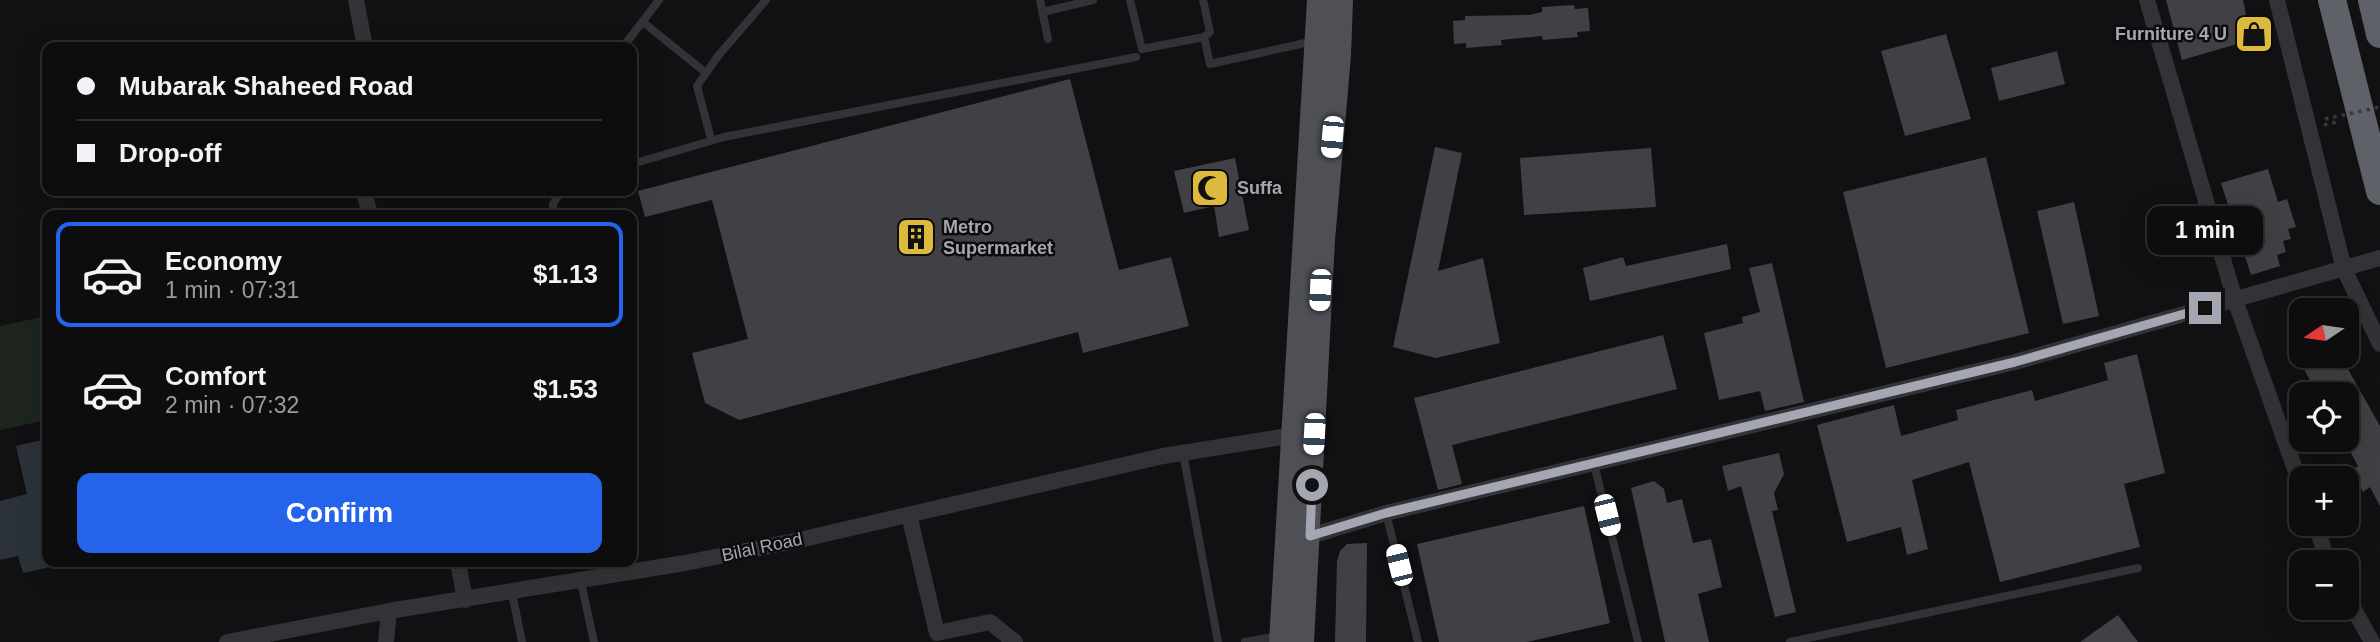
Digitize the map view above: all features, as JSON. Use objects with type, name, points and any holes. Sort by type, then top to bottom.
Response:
[{"type":"highway","points":[[2332,0],[2380,191]]},
{"type":"highway","points":[[2372,0],[2380,34]]},
{"type":"main road","points":[[1288,640],[1294,435],[1319,0]]},
{"type":"main road","points":[[1288,640],[1310,536],[1322,240],[1339,55],[1340,0]]},
{"type":"street","points":[[356,0],[364,42]]},
{"type":"street","points":[[2147,0],[2235,300],[2294,466]]},
{"type":"street","points":[[2277,0],[2344,269],[2380,344]]},
{"type":"street","points":[[1310,536],[1386,513],[2015,362],[2380,258]]},
{"type":"street","name":"Bilal Road","points":[[637,565],[786,542],[1184,453],[1294,435]]},
{"type":"street","points":[[909,514],[936,633],[990,622],[1015,642]]},
{"type":"street","points":[[459,567],[465,600]]},
{"type":"street","name":"Bilal Road","points":[[227,642],[389,611],[581,582],[612,569]]},
{"type":"street","points":[[386,642],[389,611]]},
{"type":"street","points":[[2359,619],[2372,642]]},
{"type":"lane","points":[[626,42],[659,0]]},
{"type":"lane","points":[[711,139],[697,86],[766,0]]},
{"type":"lane","points":[[1040,0],[1048,39]]},
{"type":"lane","points":[[1042,12],[1093,0]]},
{"type":"lane","points":[[1130,0],[1142,49],[1204,37],[1210,32],[1203,0]]},
{"type":"lane","points":[[643,22],[706,73]]},
{"type":"lane","points":[[1204,37],[1210,64],[1317,40]]},
{"type":"lane","points":[[637,162],[711,139],[1136,57]]},
{"type":"lane","points":[[1184,453],[1218,642]]},
{"type":"lane","points":[[1594,464],[1638,642]]},
{"type":"lane","points":[[1386,513],[1418,642]]},
{"type":"lane","points":[[1790,642],[2138,568]]},
{"type":"lane","points":[[581,582],[594,642]]},
{"type":"lane","points":[[512,593],[522,642]]},
{"type":"lane","points":[[1245,642],[1288,640]]},
{"type":"path","points":[[2325,119],[2380,107]]},
{"type":"shaded area","points":[[42,317],[42,421],[0,430],[0,326]]},
{"type":"shaded area","points":[[42,440],[42,567],[50,567],[23,573],[18,556],[0,560],[0,501],[27,494],[16,446]]},
{"type":"building","points":[[2166,0],[2243,0],[2251,40],[2182,60]]},
{"type":"building","points":[[1574,5],[1575,9],[1588,8],[1590,31],[1577,32],[1578,37],[1543,40],[1542,36],[1501,40],[1502,45],[1466,48],[1466,43],[1454,44],[1453,21],[1465,20],[1465,16],[1529,15],[1542,12],[1542,7]]},
{"type":"building","points":[[1946,34],[1971,119],[1905,136],[1881,51]]},
{"type":"building","points":[[2057,51],[2065,84],[1999,101],[1991,68]]},
{"type":"building","name":"Metro Supermarket","points":[[1070,79],[1119,270],[1171,257],[1189,326],[1083,353],[1078,332],[739,420],[705,403],[692,353],[748,339],[712,200],[645,217],[638,191]]},
{"type":"building","points":[[1435,147],[1462,153],[1438,271],[1483,258],[1500,343],[1436,358],[1393,347]]},
{"type":"building","points":[[1651,148],[1656,207],[1524,215],[1520,158]]},
{"type":"building","points":[[1986,157],[2029,333],[1886,368],[1843,192]]},
{"type":"building","name":"Suffa","points":[[1235,158],[1249,230],[1219,237],[1214,206],[1184,213],[1174,171]]},
{"type":"building","points":[[2268,169],[2278,202],[2287,199],[2296,227],[2288,229],[2291,239],[2283,241],[2286,252],[2277,255],[2280,266],[2251,275],[2221,183]]},
{"type":"building","points":[[2074,202],[2099,316],[2063,324],[2037,211]]},
{"type":"building","points":[[1727,244],[1731,269],[1590,301],[1583,268],[1623,257],[1626,266]]},
{"type":"building","points":[[1772,263],[1804,402],[1765,411],[1760,391],[1719,400],[1704,333],[1743,323],[1742,317],[1760,312],[1749,268]]},
{"type":"building","points":[[1663,335],[1677,389],[1452,445],[1462,484],[1438,490],[1414,398]]},
{"type":"building","points":[[2137,354],[2165,473],[2124,484],[2140,547],[2000,582],[1969,462],[1912,480],[1928,549],[1907,555],[1901,527],[1847,542],[1817,425],[1894,405],[1901,436],[1958,420],[1956,410],[2032,390],[2035,401],[2108,380],[2104,363]]},
{"type":"building","points":[[2303,368],[2347,368],[2355,382],[2311,382]]},
{"type":"building","points":[[2359,389],[2380,426],[2380,506],[2370,487],[2363,492],[2359,485],[2358,466],[2350,452],[2359,452]]},
{"type":"building","points":[[1779,453],[1784,474],[1774,493],[1778,510],[1772,511],[1796,612],[1775,617],[1741,486],[1728,491],[1722,466]]},
{"type":"building","points":[[1654,481],[1664,489],[1667,503],[1682,499],[1693,543],[1711,539],[1722,587],[1698,594],[1709,642],[1665,642],[1631,488]]},
{"type":"building","points":[[1584,506],[1610,623],[1527,642],[1439,642],[1417,544]]},
{"type":"building","points":[[1367,543],[1366,642],[1335,642],[1337,561],[1340,551],[1347,544]]},
{"type":"building","points":[[2118,615],[2138,642],[2080,642]]},
{"type":"place","name":"Furniture 4 U","points":[[2254,34]]},
{"type":"place","name":"Suffa","points":[[1210,188]]},
{"type":"place","name":"Metro Supermarket","points":[[916,237]]},
{"type":"route","points":[[1312,485],[1310,536],[1386,513],[1637,455],[2015,362],[2205,308]]}]
